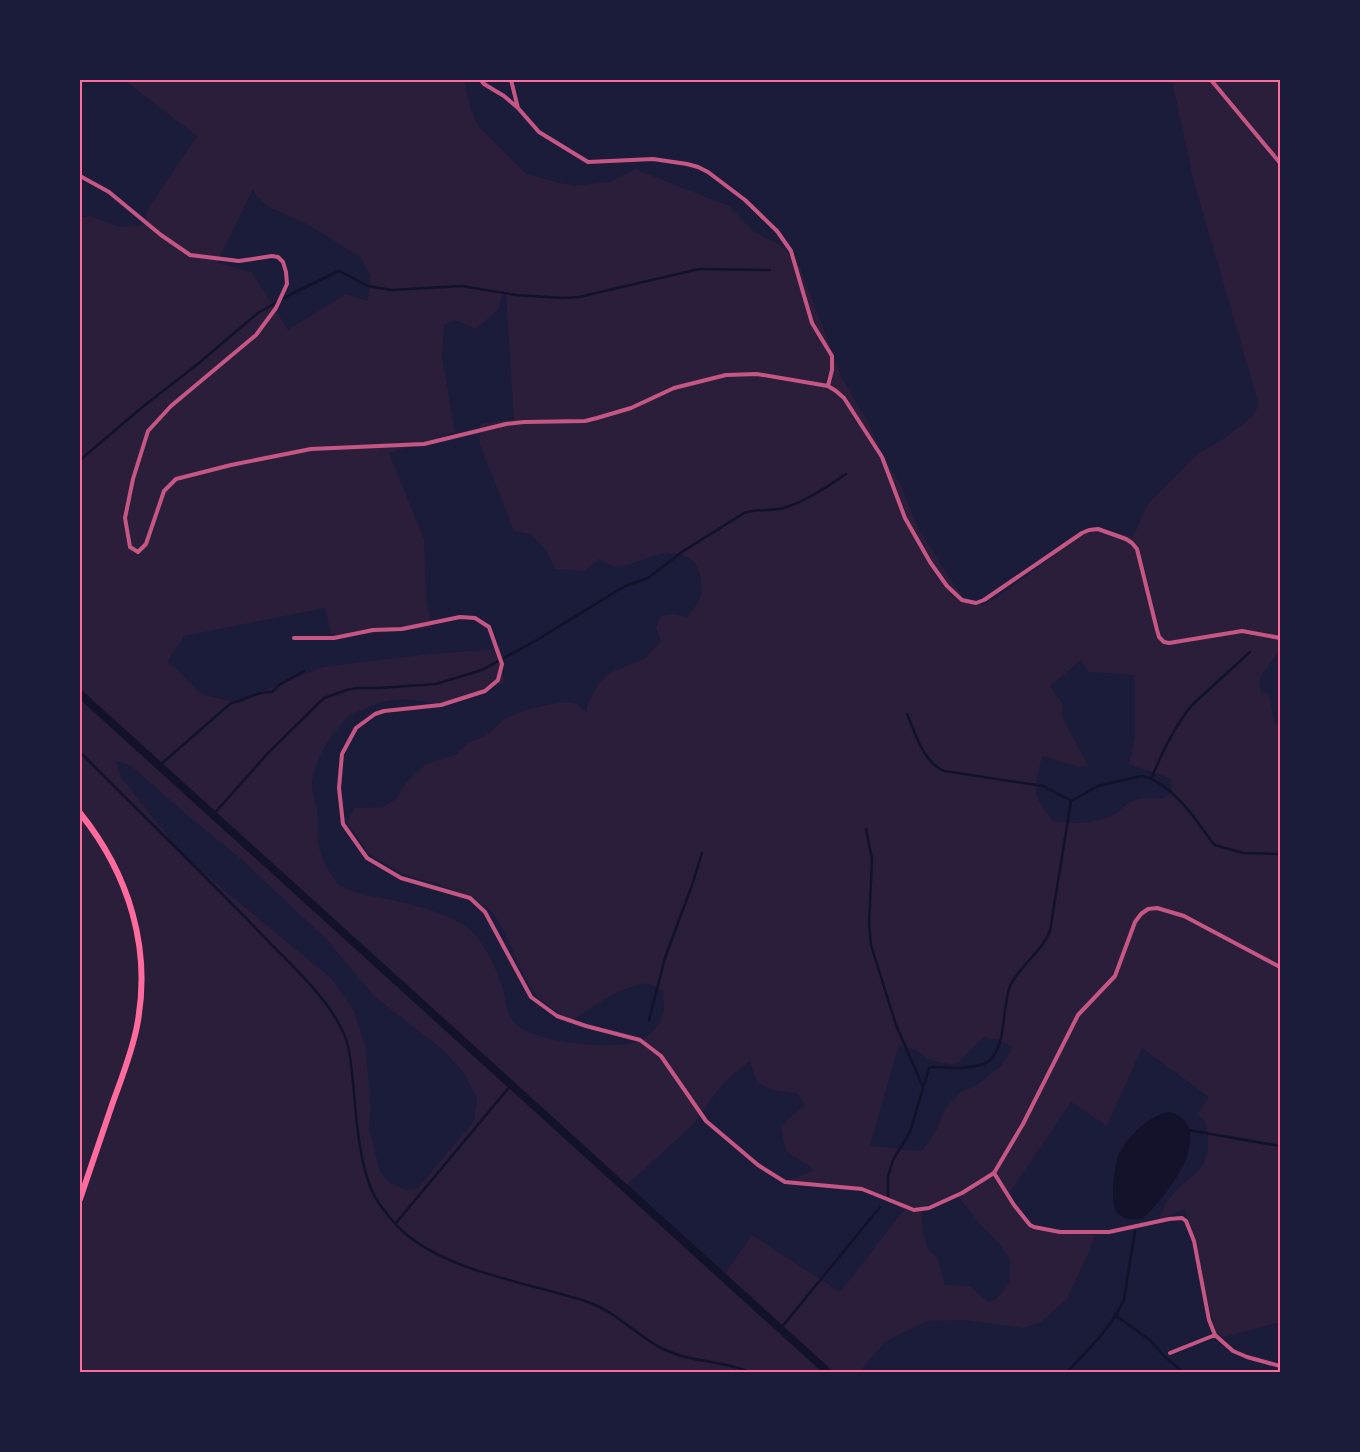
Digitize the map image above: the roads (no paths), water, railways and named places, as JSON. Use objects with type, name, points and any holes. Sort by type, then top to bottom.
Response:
[{"type":"main road","points":[[80,813],[104,847],[125,889],[138,935],[141,972],[140,1008],[132,1044],[80,1199]]},
{"type":"street","points":[[481,80],[518,108],[539,132],[588,162],[653,159],[686,164],[708,172],[744,200],[778,231],[791,251],[812,323],[832,356],[832,370],[828,386]]},
{"type":"street","points":[[511,80],[518,108]]},
{"type":"street","points":[[1211,80],[1280,163]]},
{"type":"street","points":[[80,176],[110,192],[161,235],[190,255],[239,261],[272,256],[278,257],[284,262],[286,272],[287,284],[276,308],[256,335],[171,406],[148,431],[133,479],[125,518],[130,547],[138,552],[146,544],[164,491],[176,479],[231,465],[311,449],[424,444],[506,424],[577,421],[597,418],[631,408],[674,388],[726,375],[757,374],[828,386],[836,390],[844,398],[882,457],[904,518],[947,586],[962,600],[976,602],[984,600],[1082,533],[1098,529],[1126,539],[1137,549],[1159,637],[1164,642],[1175,643],[1242,632],[1280,638]]},
{"type":"street","points":[[294,638],[334,638],[460,617],[475,618],[490,627],[502,664],[498,680],[485,691],[441,705],[384,711],[375,714],[356,728],[342,754],[339,788],[344,824],[368,858],[401,878],[470,898],[485,912],[531,998],[557,1016],[586,1026],[640,1040],[661,1056],[706,1121],[758,1166],[785,1182],[862,1189],[914,1210],[929,1208],[962,1193],[994,1172],[1023,1124],[1078,1015],[1115,976],[1135,922],[1148,909],[1157,908],[1184,916],[1280,967]]},
{"type":"street","points":[[994,1172],[1014,1205],[1030,1225],[1034,1227],[1060,1232],[1109,1232],[1182,1218],[1186,1221],[1194,1241],[1209,1320],[1215,1335],[1234,1351],[1247,1357],[1280,1366]]},
{"type":"street","points":[[1170,1353],[1215,1335]]},
{"type":"waterway","points":[[80,460],[258,313],[293,293],[339,271],[368,286],[391,290],[462,286],[516,295],[563,298],[579,297],[699,269],[770,270]]},
{"type":"waterway","points":[[213,815],[269,752],[324,698],[356,688],[436,684],[482,670],[535,641],[625,586],[648,578],[682,552],[744,513],[782,508],[803,501],[846,474]]},
{"type":"waterway","points":[[1151,779],[1169,740],[1192,705],[1250,652]]},
{"type":"waterway","points":[[159,766],[231,703],[261,693],[272,692],[279,685],[304,671]]},
{"type":"waterway","points":[[80,694],[828,1372]]},
{"type":"waterway","points":[[907,714],[925,754],[930,761],[944,771],[1043,786],[1072,801]]},
{"type":"waterway","points":[[80,752],[221,892],[299,973],[329,1008],[344,1034],[348,1046],[359,1139],[368,1181],[379,1204],[407,1235],[425,1248],[468,1267],[597,1306],[619,1319],[650,1342],[673,1353],[692,1359],[740,1368],[749,1372]]},
{"type":"waterway","points":[[888,1196],[888,1176],[893,1160],[910,1132],[929,1068],[964,1068],[980,1065],[992,1058],[998,1048],[1010,987],[1015,977],[1042,945],[1050,931],[1071,801],[1098,786],[1141,776],[1152,779],[1172,793],[1190,812],[1215,845],[1243,853],[1280,854]]},
{"type":"waterway","points":[[866,829],[872,859],[869,924],[871,945],[896,1025],[923,1087]]},
{"type":"waterway","points":[[649,1020],[665,958],[702,853]]},
{"type":"waterway","points":[[396,1223],[511,1085]]},
{"type":"waterway","points":[[1188,1130],[1280,1146]]},
{"type":"waterway","points":[[781,1328],[880,1207]]},
{"type":"waterway","points":[[1067,1372],[1099,1337],[1120,1309],[1124,1299],[1135,1231]]},
{"type":"waterway","points":[[1115,1315],[1150,1340],[1164,1356],[1183,1372]]}]
